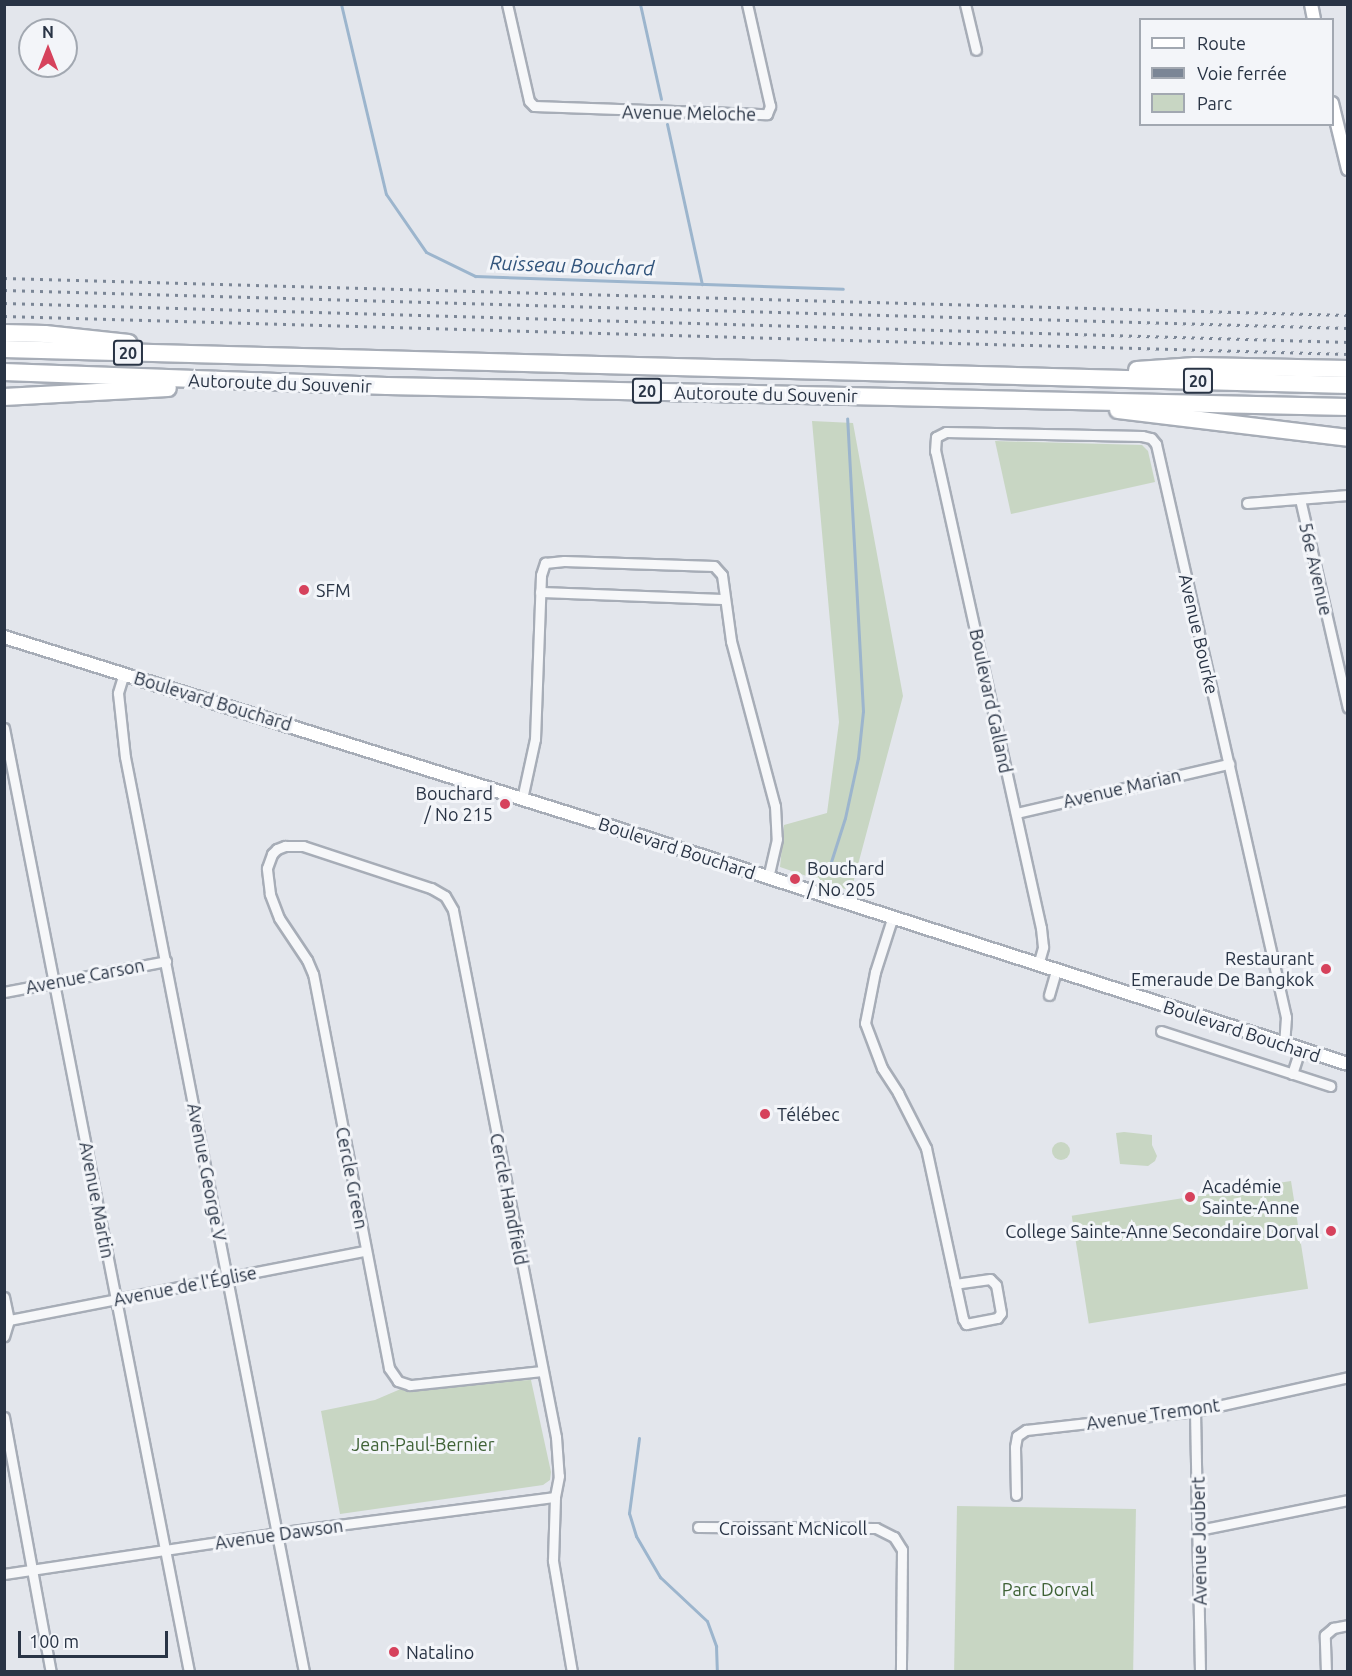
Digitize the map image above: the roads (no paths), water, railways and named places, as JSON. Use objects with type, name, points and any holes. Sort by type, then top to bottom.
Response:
[{"type":"highway","points":[[4,333],[45,334],[252,357]]},
{"type":"highway","name":"Autoroute du Souvenir","points":[[4,350],[1347,385]]},
{"type":"highway","points":[[1049,377],[1195,366],[1347,369]]},
{"type":"highway","name":"Autoroute du Souvenir","points":[[4,372],[232,382],[1347,407]]},
{"type":"highway","points":[[4,397],[122,392],[232,382]]},
{"type":"highway","points":[[1061,402],[1184,420],[1347,438]]},
{"type":"main road","points":[[1334,112],[1347,169]]},
{"type":"main road","name":"Boulevard Bouchard","points":[[4,637],[768,877],[892,919],[1347,1064]]},
{"type":"street","name":"Avenue Meloche","points":[[507,4],[529,101],[534,106],[767,114],[770,106],[747,4]]},
{"type":"street","points":[[965,4],[975,50]]},
{"type":"street","name":"Avenue Bourke","points":[[936,436],[946,432],[968,431],[1142,436],[1154,441],[1160,456],[1286,1017],[1284,1044]]},
{"type":"street","name":"Boulevard Galland","points":[[936,436],[938,462],[1043,939],[1038,965]]},
{"type":"street","points":[[1247,503],[1347,495]]},
{"type":"street","name":"56e Avenue","points":[[1300,499],[1347,708]]},
{"type":"street","points":[[522,800],[536,739],[541,569],[545,563],[552,561],[705,566],[720,570],[733,649],[775,806],[777,839],[768,877]]},
{"type":"street","points":[[540,592],[724,599]]},
{"type":"street","name":"Avenue George V","points":[[124,673],[118,693],[125,757],[229,1278],[304,1671]]},
{"type":"street","name":"Avenue Martin","points":[[4,728],[56,982],[189,1671]]},
{"type":"street","name":"Avenue Marian","points":[[1016,813],[1229,765]]},
{"type":"street","name":"Cercle Green","points":[[285,846],[272,854],[267,868],[270,894],[279,918],[307,960],[312,974],[388,1368],[398,1381],[410,1386],[542,1371]]},
{"type":"street","name":"Cercle Handfield","points":[[285,846],[303,846],[431,888],[450,902],[558,1455],[559,1476],[555,1497],[555,1585],[572,1671]]},
{"type":"street","points":[[892,919],[869,993],[865,1023],[882,1068],[898,1093],[926,1148],[955,1284],[963,1319],[966,1323],[997,1318],[1001,1313],[996,1286],[990,1279],[955,1284]]},
{"type":"street","name":"Avenue Carson","points":[[4,992],[165,961]]},
{"type":"street","points":[[1049,995],[1056,971]]},
{"type":"street","points":[[1161,1031],[1330,1086]]},
{"type":"street","points":[[1292,1074],[1300,1049]]},
{"type":"street","name":"Avenue de l'Église","points":[[7,1320],[365,1251]]},
{"type":"street","points":[[4,1297],[7,1320],[4,1336]]},
{"type":"street","name":"Avenue Tremont","points":[[1016,1494],[1015,1447],[1017,1436],[1026,1430],[1195,1411],[1347,1377]]},
{"type":"street","name":"Avenue Joubert","points":[[1195,1411],[1200,1671]]},
{"type":"street","points":[[4,1417],[51,1671]]},
{"type":"street","name":"Avenue Dawson","points":[[4,1574],[277,1533],[555,1497]]},
{"type":"street","points":[[1199,1530],[1347,1500]]},
{"type":"street","name":"Croissant McNicoll","points":[[698,1527],[876,1528],[894,1537],[902,1550],[901,1671]]},
{"type":"street","points":[[1326,1671],[1324,1635],[1333,1628],[1347,1625]]},
{"type":"waterway","name":"Ruisseau Bouchard","points":[[341,4],[386,194],[426,252],[475,276],[843,289]]},
{"type":"waterway","points":[[640,4],[661,99]]},
{"type":"waterway","points":[[667,124],[702,284]]},
{"type":"waterway","name":"Ruisseau Bouchard","points":[[829,868],[845,818],[858,758],[863,711],[847,418]]},
{"type":"waterway","name":"Ruisseau Bouchard","points":[[639,1438],[629,1513],[636,1536],[660,1577],[707,1621],[716,1646],[717,1670]]},
{"type":"railway","points":[[4,278],[1348,315]]},
{"type":"railway","points":[[4,290],[1348,328]]},
{"type":"railway","points":[[4,303],[1348,342]]},
{"type":"railway","points":[[4,316],[1348,354]]},
{"type":"place","name":"SFM","points":[[304,590]]},
{"type":"place","name":"Bouchard / No 215","points":[[505,804]]},
{"type":"place","name":"Bouchard / No 205","points":[[795,879]]},
{"type":"place","name":"Restaurant Emeraude De Bangkok","points":[[1326,969]]},
{"type":"place","name":"Télébec","points":[[765,1114]]},
{"type":"place","name":"Académie Sainte-Anne","points":[[1190,1197]]},
{"type":"place","name":"College Sainte-Anne Secondaire Dorval","points":[[1331,1231]]},
{"type":"place","name":"Natalino","points":[[394,1652]]},
{"type":"park label","name":"Jean-Paul-Bernier","points":[[423,1444]]},
{"type":"park label","name":"Parc Dorval","points":[[1048,1589]]}]
